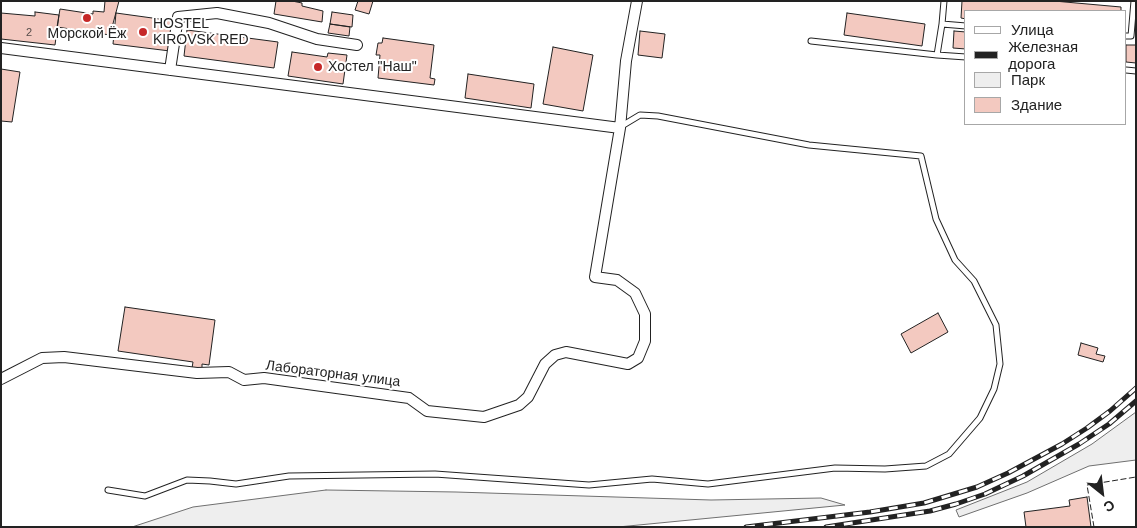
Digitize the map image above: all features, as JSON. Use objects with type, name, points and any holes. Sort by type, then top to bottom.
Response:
[{"type":"street","name":"Лабораторная улица","points":[[1,379],[42,358],[64,356],[197,373],[229,372],[244,380],[264,378],[409,398],[427,411],[484,416],[519,405],[528,397],[545,364],[555,355],[566,352],[628,364],[638,358],[646,341],[645,314],[635,293],[617,280],[595,277],[620,128],[626,61],[637,1]]},
{"type":"street","points":[[170,70],[178,17],[217,13],[269,23],[317,39],[357,44]]},
{"type":"street","points":[[1,48],[620,128]]},
{"type":"lane","points":[[937,55],[944,1]]},
{"type":"lane","points":[[1131,36],[1134,1]]},
{"type":"lane","points":[[942,24],[964,26]]},
{"type":"lane","points":[[811,41],[964,57]]},
{"type":"lane","points":[[108,490],[145,496],[187,480],[236,484],[289,476],[434,474],[589,485],[652,479],[708,484],[835,468],[885,469],[926,466],[949,454],[980,418],[994,388],[1000,364],[996,325],[974,281],[955,260],[936,219],[921,156],[809,145],[658,116],[640,115],[620,128]]},
{"type":"green space","points":[[1136,412],[1136,460],[1089,466],[1027,493],[959,517],[956,510],[1027,482],[1092,444]]},
{"type":"green space","points":[[326,490],[711,500],[821,498],[845,505],[618,527],[132,527],[193,507]]},
{"type":"building","name":"Морской Ёж","points":[[105,1],[119,1],[110,35],[57,27],[60,9],[93,14],[93,11],[104,12]]},
{"type":"building","points":[[276,1],[302,3],[302,6],[323,11],[322,22],[274,14]]},
{"type":"building","points":[[358,1],[373,1],[369,14],[355,10]]},
{"type":"building","points":[[962,1],[1054,1],[1121,7],[1121,10],[964,10],[964,19],[961,18]]},
{"type":"building","points":[[35,12],[59,15],[55,45],[1,39],[1,13],[35,16]]},
{"type":"building","points":[[332,12],[353,15],[352,27],[330,24]]},
{"type":"building","name":"HOSTEL KIROVSK RED","points":[[116,13],[174,21],[170,51],[113,44]]},
{"type":"building","points":[[847,13],[925,24],[922,46],[844,35]]},
{"type":"building","points":[[330,24],[350,27],[349,36],[328,33]]},
{"type":"building","points":[[187,30],[278,42],[274,68],[184,56]]},
{"type":"building","points":[[640,31],[665,34],[662,58],[638,55]]},
{"type":"building","points":[[954,31],[964,32],[964,49],[953,48]]},
{"type":"building","points":[[383,38],[434,45],[430,78],[435,79],[434,85],[378,78],[380,55],[376,55],[378,43],[382,43]]},
{"type":"building","points":[[1127,45],[1136,45],[1136,63],[1127,62]]},
{"type":"building","points":[[553,47],[593,55],[583,111],[543,104]]},
{"type":"building","name":"Хостел \"Наш\"","points":[[292,52],[327,57],[328,53],[347,55],[343,84],[288,76]]},
{"type":"building","points":[[1,69],[20,72],[12,122],[1,121]]},
{"type":"building","points":[[468,74],[534,84],[531,108],[465,98]]},
{"type":"building","points":[[125,307],[215,320],[209,365],[202,364],[202,369],[192,368],[193,362],[118,351]]},
{"type":"building","points":[[938,313],[948,332],[911,353],[901,334]]},
{"type":"building","points":[[1081,343],[1098,348],[1096,354],[1105,356],[1103,362],[1078,355]]},
{"type":"building","points":[[1087,497],[1091,527],[1026,527],[1024,512],[1070,506],[1069,500]]},
{"type":"railway","points":[[746,527],[870,512],[924,503],[977,487],[1008,473],[1062,444],[1110,411],[1136,388]]},
{"type":"railway","points":[[826,527],[930,511],[985,494],[1023,476],[1079,444],[1109,424],[1136,401]]},
{"type":"fence","points":[[1094,527],[1087,485],[1136,477]]},
{"type":"place","name":"Морской Ёж","points":[[87,18]]},
{"type":"place","name":"HOSTEL KIROVSK RED","points":[[143,32]]},
{"type":"place","name":"Хостел \"Наш\"","points":[[318,67]]}]
